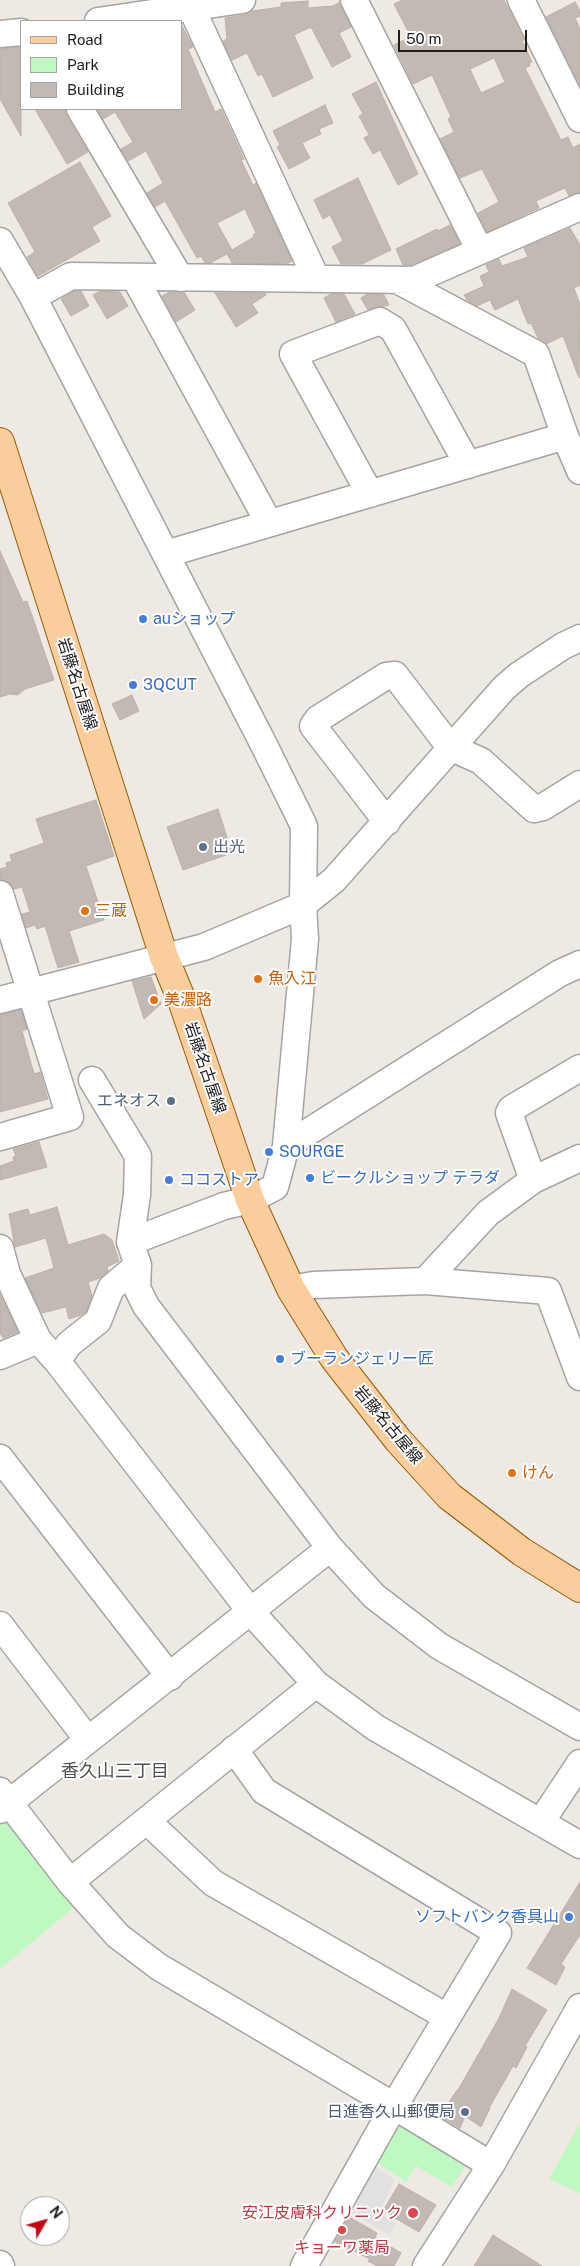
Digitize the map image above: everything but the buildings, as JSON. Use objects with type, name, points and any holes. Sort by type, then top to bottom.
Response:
[{"type":"main road","name":"岩藤名古屋線","points":[[0,442],[164,956],[183,1003],[250,1200],[291,1289],[334,1358],[398,1440],[449,1496],[522,1552],[580,1588]]},
{"type":"street","points":[[103,20],[191,3],[242,0]]},
{"type":"street","points":[[354,0],[480,251]]},
{"type":"street","points":[[521,0],[580,119]]},
{"type":"street","points":[[191,3],[316,278]]},
{"type":"street","points":[[0,34],[20,32]]},
{"type":"street","points":[[81,110],[180,278]]},
{"type":"street","points":[[33,297],[71,276],[414,280],[580,206]]},
{"type":"street","points":[[0,241],[33,297],[304,826],[303,905],[305,939],[286,1146],[275,1187],[250,1200],[224,1206],[134,1254],[111,1288],[98,1321],[69,1344],[57,1361]]},
{"type":"street","points":[[135,278],[269,523]]},
{"type":"street","points":[[397,280],[536,354],[565,436],[580,471]]},
{"type":"street","points":[[370,494],[293,354],[380,321],[393,329],[468,465]]},
{"type":"street","points":[[166,554],[565,436]]},
{"type":"street","points":[[0,1000],[204,947],[303,905],[334,880],[504,688],[563,646],[580,638]]},
{"type":"street","points":[[386,822],[314,726],[318,719],[386,676],[395,675],[450,747],[481,761],[534,809],[543,807],[580,784]]},
{"type":"street","points":[[0,894],[70,1117],[0,1137]]},
{"type":"street","points":[[286,1146],[560,973],[580,964]]},
{"type":"street","points":[[534,1180],[509,1113],[511,1109],[580,1068]]},
{"type":"street","points":[[92,1080],[138,1156],[138,1195],[134,1254],[137,1288],[146,1306],[330,1548],[374,1596],[439,1646],[580,1727]]},
{"type":"street","points":[[425,1281],[488,1213],[534,1180],[580,1158]]},
{"type":"street","points":[[0,1248],[3,1276],[38,1340],[57,1361],[251,1612],[316,1684],[376,1728],[580,1845]]},
{"type":"street","points":[[291,1289],[313,1285],[425,1281],[548,1291],[580,1377]]},
{"type":"street","points":[[0,1356],[38,1340]]},
{"type":"street","points":[[0,1458],[170,1677]]},
{"type":"street","points":[[330,1548],[170,1677],[88,1740],[3,1801],[70,1882],[118,1936],[159,1967],[491,2165]]},
{"type":"street","points":[[0,1625],[88,1740]]},
{"type":"street","points":[[70,1882],[316,1684]]},
{"type":"street","points":[[234,1749],[264,1791],[498,1933],[394,2106],[314,2262]]},
{"type":"street","points":[[541,1822],[580,1763]]},
{"type":"street","points":[[147,1821],[212,1883],[447,2017]]},
{"type":"street","points":[[426,2266],[491,2165],[580,2007]]},
{"type":"green space","points":[[10,1814],[80,1902],[0,1969],[0,1821]]},
{"type":"green space","points":[[397,2112],[471,2156],[452,2187],[416,2166],[406,2182],[370,2158]]},
{"type":"green space","points":[[580,2123],[580,2193],[549,2179]]},
{"type":"shaded area","points":[[368,2162],[395,2180],[379,2212],[396,2224],[389,2235],[343,2208]]},
{"type":"place","name":"auショップ","points":[[143,619]]},
{"type":"place","name":"3QCUT","points":[[133,685]]},
{"type":"place","name":"出光","points":[[203,847]]},
{"type":"place","name":"三蔵","points":[[85,911]]},
{"type":"place","name":"魚入江","points":[[258,979]]},
{"type":"place","name":"美濃路","points":[[154,1000]]},
{"type":"place","name":"エネオス","points":[[171,1101]]},
{"type":"place","name":"SOURGE","points":[[269,1152]]},
{"type":"place","name":"ビークルショップ テラダ","points":[[310,1178]]},
{"type":"place","name":"ココストア","points":[[169,1180]]},
{"type":"place","name":"ブーランジェリー匠","points":[[280,1359]]},
{"type":"place","name":"けん","points":[[512,1473]]},
{"type":"place","name":"ソフトバンク香具山","points":[[569,1917]]},
{"type":"place","name":"日進香久山郵便局","points":[[465,2112]]},
{"type":"place","name":"安江皮膚科クリニック","points":[[413,2213]]},
{"type":"place","name":"キョーワ薬局","points":[[342,2230]]},
{"type":"district","name":"香久山三丁目","points":[[115,1771]]}]
